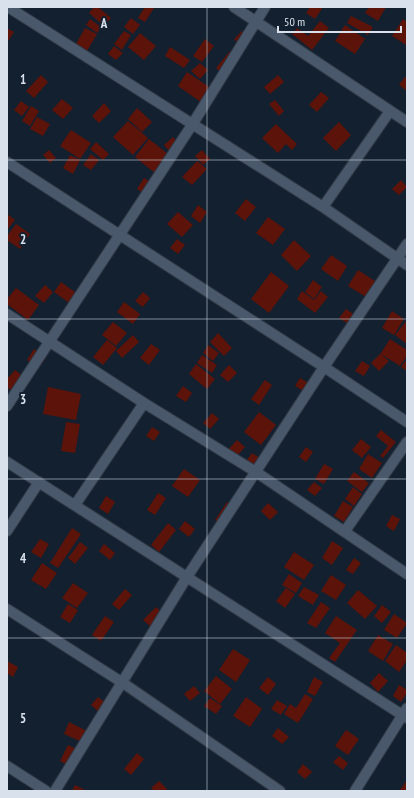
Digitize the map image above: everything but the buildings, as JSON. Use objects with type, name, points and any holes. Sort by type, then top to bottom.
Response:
[{"type":"street","points":[[8,7],[323,207],[407,265]]},
{"type":"street","points":[[234,7],[407,122]]},
{"type":"street","points":[[7,406],[192,125],[265,7]]},
{"type":"street","points":[[323,207],[390,111]]},
{"type":"street","points":[[7,162],[407,422]]},
{"type":"street","points":[[55,791],[187,577],[324,367],[407,244]]},
{"type":"street","points":[[7,314],[144,403],[256,472],[407,574]]},
{"type":"street","points":[[75,505],[144,403]]},
{"type":"street","points":[[344,531],[407,442]]},
{"type":"street","points":[[7,462],[405,714],[355,791]]},
{"type":"street","points":[[7,530],[39,482]]},
{"type":"street","points":[[7,610],[123,683],[280,791]]},
{"type":"street","points":[[7,766],[46,791]]}]
